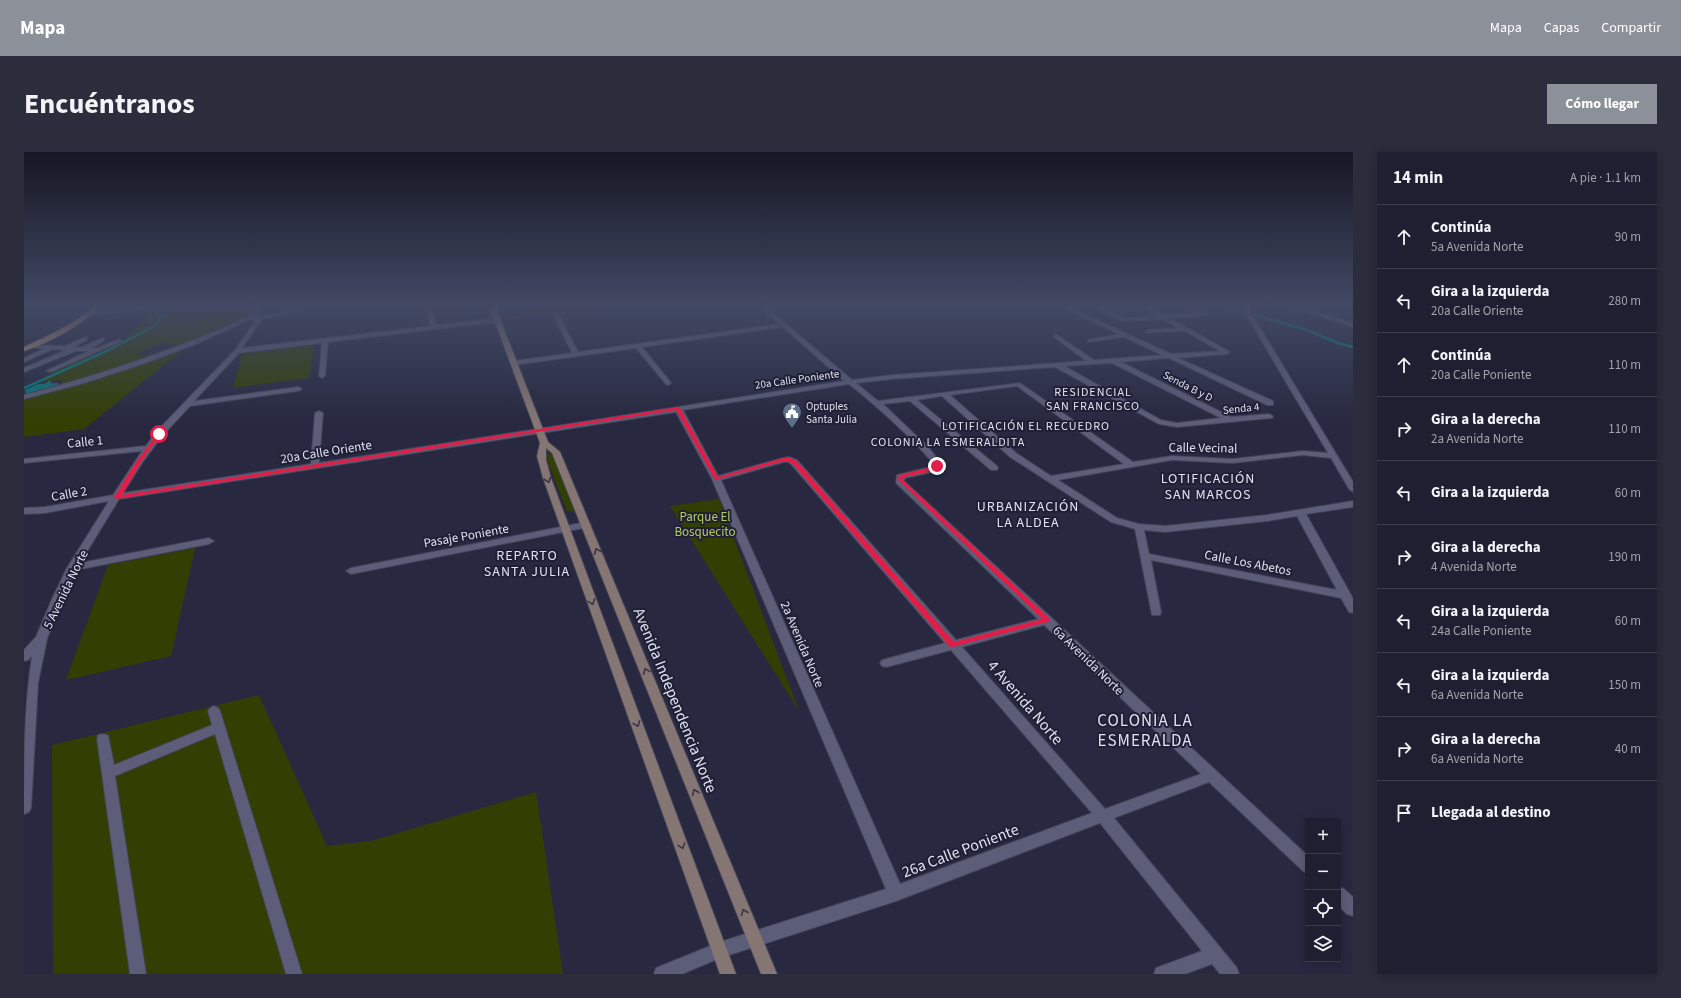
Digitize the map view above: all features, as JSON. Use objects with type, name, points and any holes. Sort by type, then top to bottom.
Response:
[{"type":"main road","points":[[24,349],[35,344]]},
{"type":"street","points":[[66,348],[74,344]]},
{"type":"street","points":[[83,349],[93,344]]},
{"type":"street","points":[[49,371],[110,344]]},
{"type":"street","points":[[24,397],[71,385],[158,357],[190,344]]},
{"type":"street","name":"5 Avenida Norte","points":[[24,808],[28,684],[41,639],[57,599],[72,568],[138,462],[159,434],[242,344]]},
{"type":"street","points":[[237,351],[295,344]]},
{"type":"street","points":[[322,376],[325,344]]},
{"type":"street","name":"Avenida Independencia Norte","points":[[507,344],[544,443],[556,452],[769,974]]},
{"type":"street","points":[[571,344],[576,354]]},
{"type":"street","points":[[514,363],[649,344]]},
{"type":"street","name":"6a Avenida Norte","points":[[806,344],[877,403],[925,449],[937,463],[937,466],[934,468],[900,477],[900,482],[1210,776],[1305,863]]},
{"type":"street","points":[[1068,344],[1094,363]]},
{"type":"street","points":[[1145,344],[1270,403]]},
{"type":"street","name":"20a Calle Poniente","points":[[540,431],[678,408],[892,377],[1227,352],[1213,344]]},
{"type":"street","points":[[1267,344],[1353,490]]},
{"type":"street","points":[[32,346],[99,350]]},
{"type":"street","points":[[638,346],[668,382]]},
{"type":"street","points":[[24,360],[55,347]]},
{"type":"street","points":[[24,370],[76,348]]},
{"type":"street","name":"Senda B y D","points":[[1114,361],[1230,420]]},
{"type":"street","name":"Senda 4","points":[[1057,365],[1159,422],[1177,425],[1269,416]]},
{"type":"street","points":[[877,403],[1018,384],[1131,465]]},
{"type":"street","points":[[187,404],[298,389]]},
{"type":"street","points":[[944,394],[1013,455],[1114,520],[1139,527],[1165,529],[1215,524],[1266,518],[1353,504]]},
{"type":"street","points":[[912,399],[994,468]]},
{"type":"street","name":"2a Avenida Norte","points":[[678,408],[716,479],[896,893]]},
{"type":"street","points":[[315,466],[319,413]]},
{"type":"street","name":"20a Calle Oriente","points":[[117,497],[540,431]]},
{"type":"street","name":"Avenida Independencia Norte","points":[[544,443],[540,451],[540,456],[728,974]]},
{"type":"street","name":"Calle 1","points":[[24,461],[149,448]]},
{"type":"street","name":"Calle Vecinal","points":[[1050,479],[1172,458],[1234,461],[1303,453],[1332,456]]},
{"type":"street","name":"4 Avenida Norte","points":[[716,479],[783,460],[789,459],[794,462],[952,645],[1103,816],[1231,974]]},
{"type":"street","name":"Calle 2","points":[[24,511],[45,510],[117,497]]},
{"type":"street","points":[[1300,512],[1353,609]]},
{"type":"street","name":"Pasaje Poniente","points":[[351,571],[586,525]]},
{"type":"street","points":[[1139,527],[1156,612]]},
{"type":"street","points":[[72,568],[209,540]]},
{"type":"street","name":"Calle Los Abetos","points":[[1144,556],[1346,595]]},
{"type":"street","points":[[886,663],[1047,620]]},
{"type":"street","points":[[24,657],[41,639]]},
{"type":"street","points":[[214,711],[294,974]]},
{"type":"street","points":[[108,773],[219,727]]},
{"type":"street","points":[[103,739],[138,974]]},
{"type":"street","name":"26a Calle Poniente","points":[[662,974],[720,950],[896,893],[1210,776]]},
{"type":"street","points":[[1341,897],[1353,908]]},
{"type":"street","points":[[1162,974],[1215,955]]},
{"type":"green space","points":[[112,344],[159,344],[136,354],[148,357],[62,387],[61,380],[40,382],[63,371],[44,375]]},
{"type":"green space","points":[[170,344],[183,344],[179,346]]},
{"type":"green space","points":[[314,345],[309,378],[233,388],[242,354]]},
{"type":"green space","points":[[181,351],[84,429],[24,437],[24,399],[98,379]]},
{"type":"green space","points":[[548,453],[553,454],[575,510],[574,512],[567,511],[545,455]]},
{"type":"green space","name":"Parque El Bosquecito","points":[[719,499],[799,711],[670,506]]},
{"type":"green space","points":[[195,548],[171,656],[66,680],[108,565]]},
{"type":"green space","points":[[259,695],[327,846],[371,841],[536,792],[563,974],[53,974],[52,745]]},
{"type":"shaded area","points":[[58,383],[58,387],[26,394],[25,390],[38,384]]},
{"type":"waterway","points":[[24,388],[120,344]]},
{"type":"waterway","points":[[1343,344],[1353,347]]},
{"type":"waterway","points":[[45,385],[50,382]]},
{"type":"place","name":"Optuples Santa Julia","points":[[792,429]]},
{"type":"district","name":"RESIDENCIAL SAN FRANCISCO","points":[[1093,399]]},
{"type":"district","name":"LOTIFICACIÓN EL RECUEDRO","points":[[1026,426]]},
{"type":"district","name":"COLONIA LA ESMERALDITA","points":[[948,442]]},
{"type":"district","name":"LOTIFICACIÓN SAN MARCOS","points":[[1208,486]]},
{"type":"district","name":"URBANIZACIÓN LA ALDEA","points":[[1028,514]]},
{"type":"district","name":"REPARTO SANTA JULIA","points":[[527,564]]},
{"type":"district","name":"COLONIA LA ESMERALDA","points":[[1145,730]]},
{"type":"route","points":[[159,434],[138,462],[117,497],[678,408],[716,479],[783,460],[789,459],[794,462],[952,645],[1047,620],[900,482],[899,479],[902,476],[931,469],[937,466]]}]
